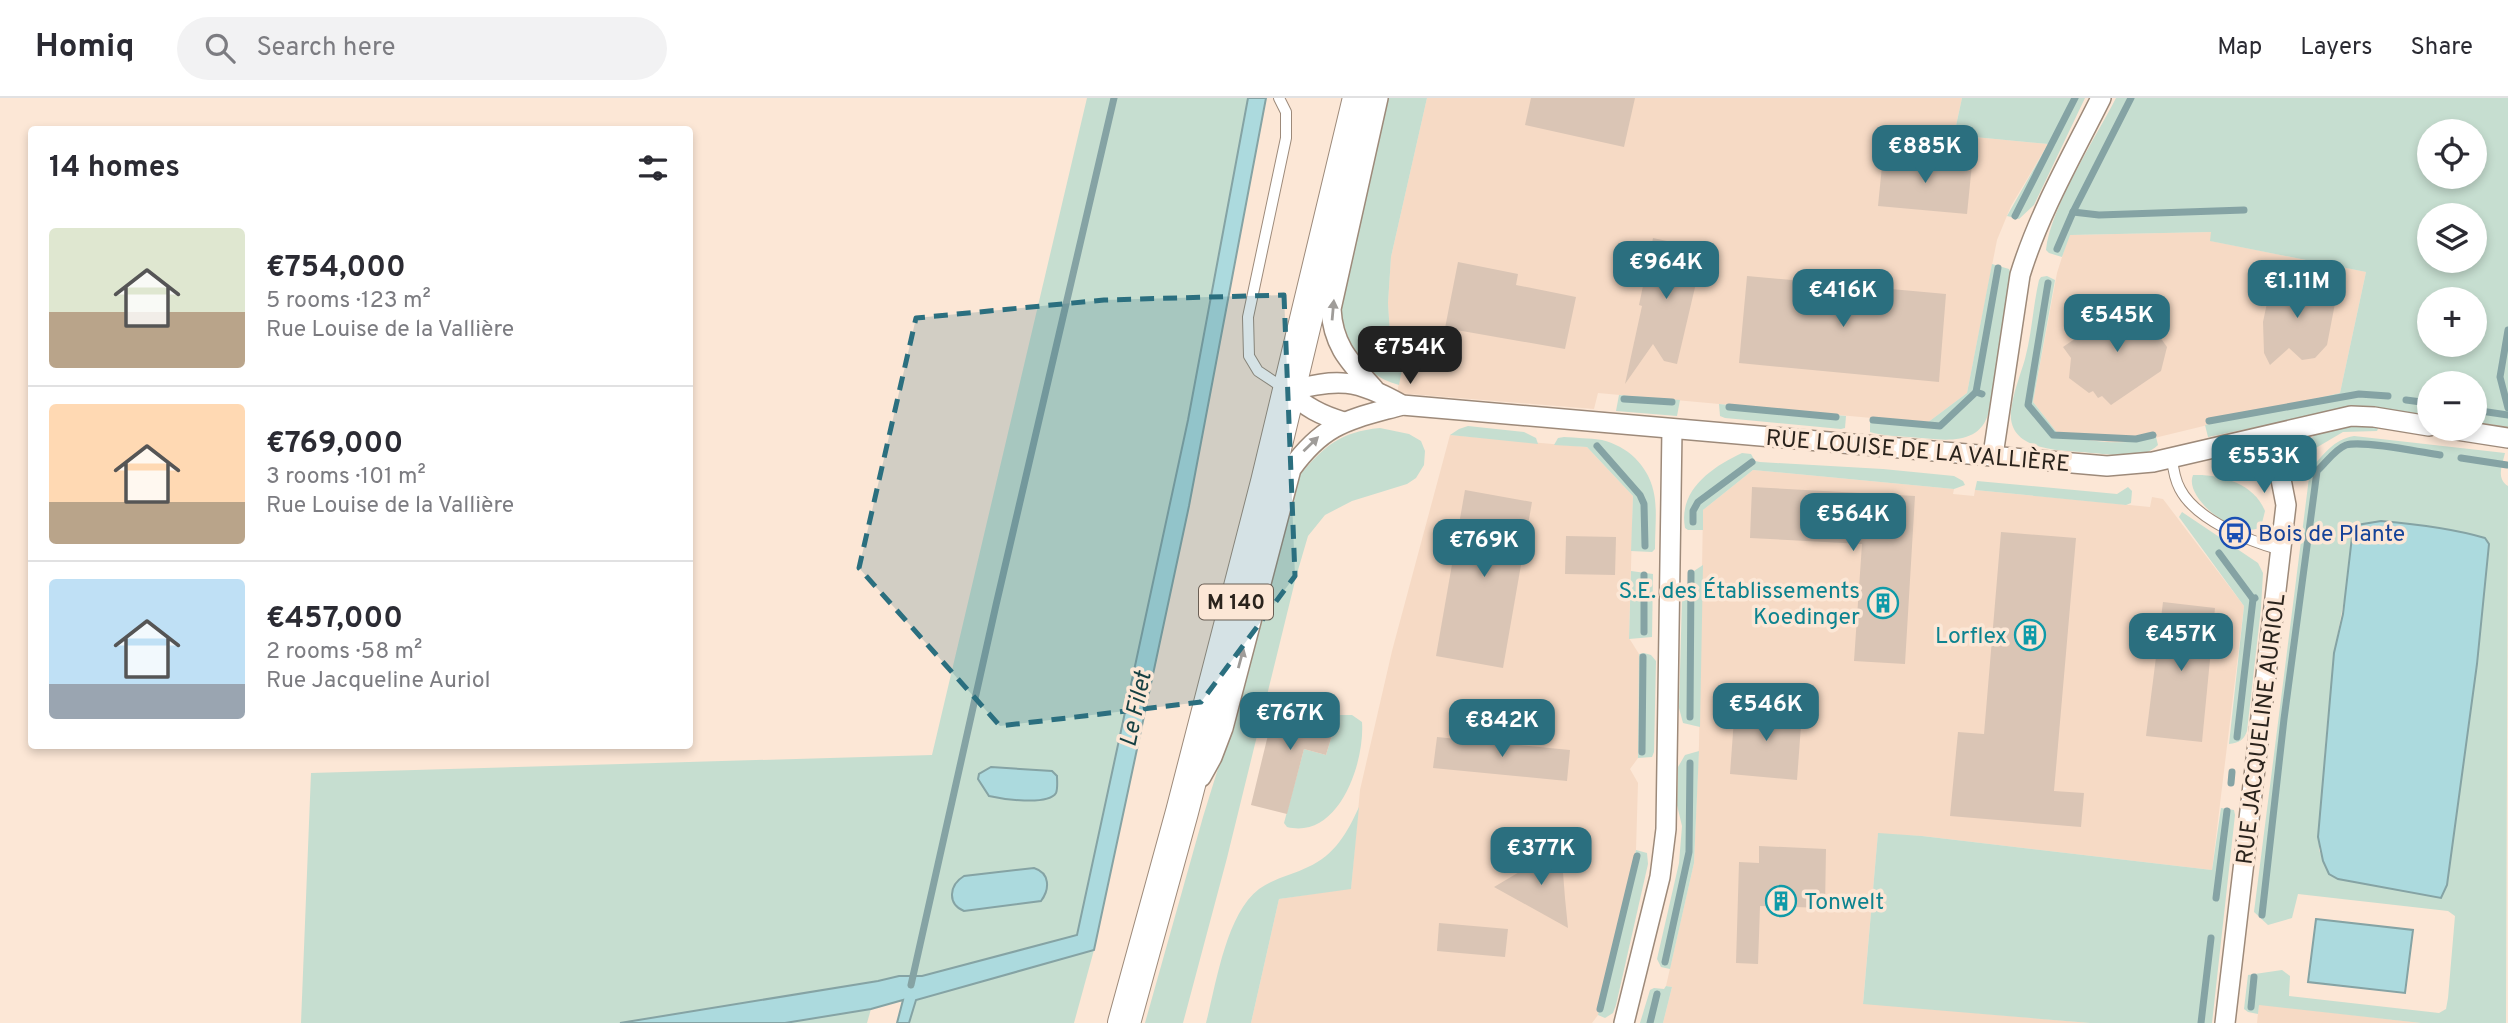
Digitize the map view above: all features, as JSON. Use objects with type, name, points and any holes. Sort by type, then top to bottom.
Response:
[{"type":"main road","name":"M 140","points":[[1124,1023],[1182,812],[1267,482],[1359,98]]},
{"type":"street","name":"RUE LOUISE DE LA VALLIÈRE","points":[[1374,389],[1339,346],[1332,329],[1331,309],[1378,98]]},
{"type":"street","points":[[1993,456],[2023,267],[2045,211],[2101,98]]},
{"type":"street","name":"RUE LOUISE DE LA VALLIÈRE","points":[[1288,391],[1322,382],[1354,384],[1374,389],[1402,405]]},
{"type":"street","points":[[1288,391],[1308,408],[1344,422]]},
{"type":"street","name":"RUE LOUISE DE LA VALLIÈRE","points":[[1182,812],[1212,758],[1223,728],[1291,469],[1314,440],[1344,422],[1402,405],[2107,466],[2129,466],[2172,458],[2351,416],[2417,423]]},
{"type":"street","points":[[1624,1023],[1660,877],[1666,829],[1672,429]]},
{"type":"street","points":[[2487,435],[2508,438]]},
{"type":"street","name":"RUE JACQUELINE AURIOL","points":[[2225,1023],[2286,505],[2284,487],[2266,437]]},
{"type":"lane","points":[[1279,98],[1286,112],[1286,138],[1248,317],[1249,356],[1258,371],[1288,391]]},
{"type":"lane","points":[[2172,458],[2180,490],[2198,510],[2235,533],[2282,550]]},
{"type":"highlighted area","points":[[1284,295],[1295,576],[1201,702],[1000,726],[859,568],[916,318],[1104,300]]},
{"type":"shaded area","points":[[1427,98],[1962,98],[1954,135],[2048,144],[2011,206],[1997,240],[1967,393],[1927,423],[1598,393],[1594,409],[1397,393],[1404,358],[1390,334],[1388,303],[1391,257]]},
{"type":"shaded area","points":[[2212,232],[2211,241],[2366,272],[2340,393],[2142,441],[2115,443],[2059,435],[2033,402],[2057,273],[2069,235]]},
{"type":"shaded area","points":[[1450,435],[1587,447],[1633,496],[1629,638],[1639,654],[1638,758],[1630,769],[1638,783],[1636,850],[1598,1015],[1592,1023],[1251,1023],[1279,899],[1351,888],[1360,790],[1392,651]]},
{"type":"shaded area","points":[[1753,470],[1954,489],[1953,494],[1974,496],[1975,490],[2150,507],[2152,497],[2163,499],[2244,606],[2212,870],[1922,836],[1878,834],[1863,1003],[2090,1023],[1663,1023],[1672,987],[1666,986],[1694,863],[1703,510]]},
{"type":"shaded area","points":[[2259,1004],[2421,1023],[2257,1023]]},
{"type":"green space","points":[[1087,98],[1248,98],[1188,420],[1077,935],[922,976],[899,976],[620,1023],[301,1023],[311,773],[932,755]]},
{"type":"green space","points":[[1387,98],[1427,98],[1391,257],[1388,303],[1390,334],[1404,358],[1399,385],[1372,372],[1353,351],[1343,325],[1340,295]]},
{"type":"green space","points":[[1962,98],[2085,98],[2034,205],[2019,219],[2007,216],[2048,144],[1954,135]]},
{"type":"green space","points":[[2116,98],[2508,98],[2508,427],[2487,424],[2487,371],[2417,371],[2417,413],[2359,406],[2208,437],[2205,425],[2340,393],[2366,272],[2210,241],[2211,232],[2070,235],[2062,257],[2049,253],[2046,250],[2049,233],[2075,173]]},
{"type":"green space","points":[[1992,264],[2009,269],[2011,274],[1989,411],[1984,423],[1968,436],[1945,440],[1870,432],[1870,418],[1927,423],[1967,393]]},
{"type":"green space","points":[[2047,276],[2055,280],[2033,402],[2059,435],[2120,442],[2156,437],[2158,445],[2152,450],[2135,455],[2067,451],[2039,447],[2018,435],[2012,425],[2012,404],[2027,349],[2039,280]]},
{"type":"green space","points":[[1619,395],[1680,400],[1677,416],[1616,411]]},
{"type":"green space","points":[[1719,404],[1846,416],[1845,428],[1725,418],[1720,416]]},
{"type":"green space","points":[[2345,424],[2380,424],[2377,431],[2343,432],[2304,455],[2309,443],[2324,428]]},
{"type":"green space","points":[[1468,426],[1524,432],[1536,438],[1538,444],[1450,435]]},
{"type":"green space","points":[[1380,428],[1409,434],[1421,441],[1425,451],[1424,465],[1416,478],[1407,484],[1352,501],[1325,515],[1308,536],[1183,1023],[1145,1023],[1203,817],[1250,665],[1299,476],[1334,442],[1354,433]]},
{"type":"green space","points":[[2354,436],[2505,453],[2501,471],[2502,479],[2508,486],[2506,1023],[2421,1023],[2259,1005],[2258,1014],[2244,1009],[2248,975],[2282,970],[2290,976],[2289,996],[2439,1013],[2446,1009],[2448,998],[2455,916],[2448,911],[2298,894],[2292,918],[2268,925],[2254,912],[2310,470],[2329,448]],"holes":[[[2381,521],[2452,530],[2489,544],[2477,664],[2447,885],[2329,874],[2319,850],[2325,748],[2334,653],[2347,585]]]},
{"type":"green space","points":[[1558,438],[1597,439],[1611,443],[1628,452],[1644,468],[1655,500],[1655,549],[1652,552],[1631,551],[1633,496],[1587,447],[1554,445]]},
{"type":"green space","points":[[1742,453],[1751,454],[1755,461],[1760,462],[1954,476],[1965,485],[1954,489],[1753,470],[1703,510],[1703,530],[1685,528],[1684,514],[1692,491],[1719,465]]},
{"type":"green space","points":[[2193,475],[2214,476],[2235,482],[2253,493],[2265,511],[2261,527],[2251,530],[2240,528],[2215,515],[2196,495],[2192,485]]},
{"type":"green space","points":[[1977,481],[2117,494],[2128,487],[2132,491],[2131,503],[2126,505],[1975,490]]},
{"type":"green space","points":[[2182,512],[2258,563],[2263,573],[2247,731],[2243,739],[2233,744],[2229,744],[2244,606],[2179,517]]},
{"type":"green space","points":[[1703,565],[1700,727],[1683,723],[1679,708],[1682,598],[1691,573]]},
{"type":"green space","points":[[1631,571],[1653,574],[1652,637],[1629,639]]},
{"type":"green space","points":[[1639,654],[1651,655],[1656,661],[1654,752],[1652,757],[1638,758]]},
{"type":"green space","points":[[1338,715],[1352,715],[1362,722],[1359,757],[1345,794],[1321,822],[1305,828],[1287,827],[1284,823],[1304,749],[1326,755]]},
{"type":"green space","points":[[1699,751],[1694,863],[1670,969],[1661,967],[1657,959],[1679,863],[1682,826],[1677,805],[1678,767],[1685,755]]},
{"type":"green space","points":[[1359,807],[1351,889],[1279,899],[1251,1023],[1206,1023],[1230,932],[1248,900],[1265,885],[1308,867],[1326,856],[1345,834]]},
{"type":"green space","points":[[2221,808],[2234,810],[2235,815],[2212,1023],[2090,1023],[1863,1004],[1878,833],[2212,870]]},
{"type":"green space","points":[[1636,850],[1647,853],[1648,864],[1616,1005],[1613,1013],[1605,1018],[1598,1015]]},
{"type":"green space","points":[[1094,950],[1074,1023],[909,1023],[916,1000]]},
{"type":"green space","points":[[1666,986],[1672,987],[1663,1023],[1640,1023],[1650,990],[1664,989]]},
{"type":"green space","points":[[871,1009],[867,1023],[785,1023]]},
{"type":"water","name":"Le Filet","points":[[1248,98],[1266,98],[1189,506],[1094,950],[916,1000],[909,1023],[897,1023],[903,1000],[871,1009],[785,1023],[620,1023],[899,976],[922,976],[1077,935],[1188,420]]},
{"type":"water","points":[[2381,521],[2459,532],[2485,538],[2489,544],[2477,664],[2447,885],[2441,898],[2338,879],[2329,874],[2318,837],[2334,653],[2343,614],[2352,537],[2357,525]]},
{"type":"water","points":[[991,767],[1052,771],[1057,776],[1056,793],[1051,797],[1035,800],[989,796],[978,779],[979,774]]},
{"type":"water","points":[[1034,868],[1046,877],[1047,887],[1041,901],[964,911],[955,904],[953,889],[964,876]]},
{"type":"water","points":[[2316,919],[2413,930],[2405,993],[2308,982]]},
{"type":"building","points":[[1531,98],[1635,98],[1624,147],[1525,125]]},
{"type":"building","points":[[1883,156],[1972,164],[1967,214],[1878,206]]},
{"type":"building","points":[[1653,238],[1704,249],[1677,364],[1664,361],[1653,344],[1625,384],[1642,306],[1639,305]]},
{"type":"building","points":[[1458,262],[1518,274],[1516,285],[1576,297],[1565,349],[1445,328]]},
{"type":"building","points":[[1747,276],[1946,294],[1939,382],[1739,363]]},
{"type":"building","points":[[2272,279],[2337,293],[2327,345],[2315,358],[2302,360],[2289,348],[2270,365],[2264,353],[2263,322]]},
{"type":"building","points":[[2133,299],[2167,347],[2161,371],[2111,405],[2102,396],[2098,398],[2093,391],[2089,393],[2069,378],[2071,358],[2063,347]]},
{"type":"building","name":"S.E. des Établissements Koedinger","points":[[1752,487],[1915,496],[1905,664],[1854,661],[1862,544],[1750,538]]},
{"type":"building","points":[[1465,490],[1532,502],[1503,668],[1436,656]]},
{"type":"building","name":"Lorflex","points":[[2001,532],[2076,538],[2054,791],[2084,793],[2081,827],[1950,816],[1958,732],[1984,734]]},
{"type":"building","points":[[1566,536],[1616,537],[1615,575],[1565,574]]},
{"type":"building","points":[[2163,602],[2215,608],[2202,742],[2146,736]]},
{"type":"building","points":[[1276,702],[1338,715],[1326,755],[1304,749],[1287,814],[1251,805]]},
{"type":"building","points":[[1735,705],[1802,712],[1797,780],[1730,774]]},
{"type":"building","points":[[1437,737],[1570,750],[1567,781],[1433,768]]},
{"type":"building","name":"Tonwelt","points":[[1759,846],[1826,849],[1825,908],[1760,906],[1758,964],[1736,963],[1739,862],[1759,863]]},
{"type":"building","points":[[1561,847],[1565,898],[1568,928],[1494,887]]},
{"type":"building","points":[[1439,923],[1508,929],[1505,957],[1437,951]]},
{"type":"waterway","points":[[911,985],[1114,98]]},
{"type":"waterway","points":[[2015,216],[2075,98]]},
{"type":"waterway","points":[[2057,249],[2131,98]]},
{"type":"waterway","points":[[2073,212],[2099,215],[2244,210]]},
{"type":"waterway","points":[[1982,394],[1976,392],[1998,268]]},
{"type":"waterway","points":[[2048,283],[2028,405],[2053,435],[2136,439],[2153,435]]},
{"type":"waterway","points":[[2508,330],[2500,377],[2508,408]]},
{"type":"waterway","points":[[1873,420],[1940,426],[1976,392]]},
{"type":"waterway","points":[[2209,421],[2359,394],[2388,396]]},
{"type":"waterway","points":[[1624,399],[1672,402]]},
{"type":"waterway","points":[[2406,400],[2417,401]]},
{"type":"waterway","points":[[1729,407],[1836,417]]},
{"type":"waterway","points":[[2487,412],[2508,415]]},
{"type":"waterway","points":[[2262,915],[2284,719],[2317,471],[2346,445],[2378,445],[2440,455]]},
{"type":"waterway","points":[[1597,446],[1640,495],[1644,504],[1645,546]]},
{"type":"waterway","points":[[2461,458],[2507,465]]},
{"type":"waterway","points":[[1693,522],[1693,511],[1698,502],[1752,462]]},
{"type":"waterway","points":[[2219,553],[2253,599],[2255,598]]},
{"type":"waterway","points":[[1690,717],[1691,573]]},
{"type":"waterway","points":[[1644,575],[1644,632]]},
{"type":"waterway","points":[[2237,737],[2253,599]]},
{"type":"waterway","points":[[1642,752],[1643,657]]},
{"type":"waterway","points":[[1665,962],[1689,852],[1690,763]]},
{"type":"waterway","points":[[2231,783],[2232,772]]},
{"type":"waterway","points":[[2216,898],[2227,811]]},
{"type":"waterway","points":[[1600,1009],[1637,856]]},
{"type":"waterway","points":[[2201,1023],[2211,938]]},
{"type":"waterway","points":[[2251,1007],[2254,977]]},
{"type":"waterway","points":[[1650,1023],[1657,994]]},
{"type":"place","name":"Bois de Plante","points":[[2235,533]]},
{"type":"place","name":"S.E. des Établissements Koedinger","points":[[1883,603]]},
{"type":"place","name":"Lorflex","points":[[2030,635]]},
{"type":"place","name":"Tonwelt","points":[[1781,901]]}]
